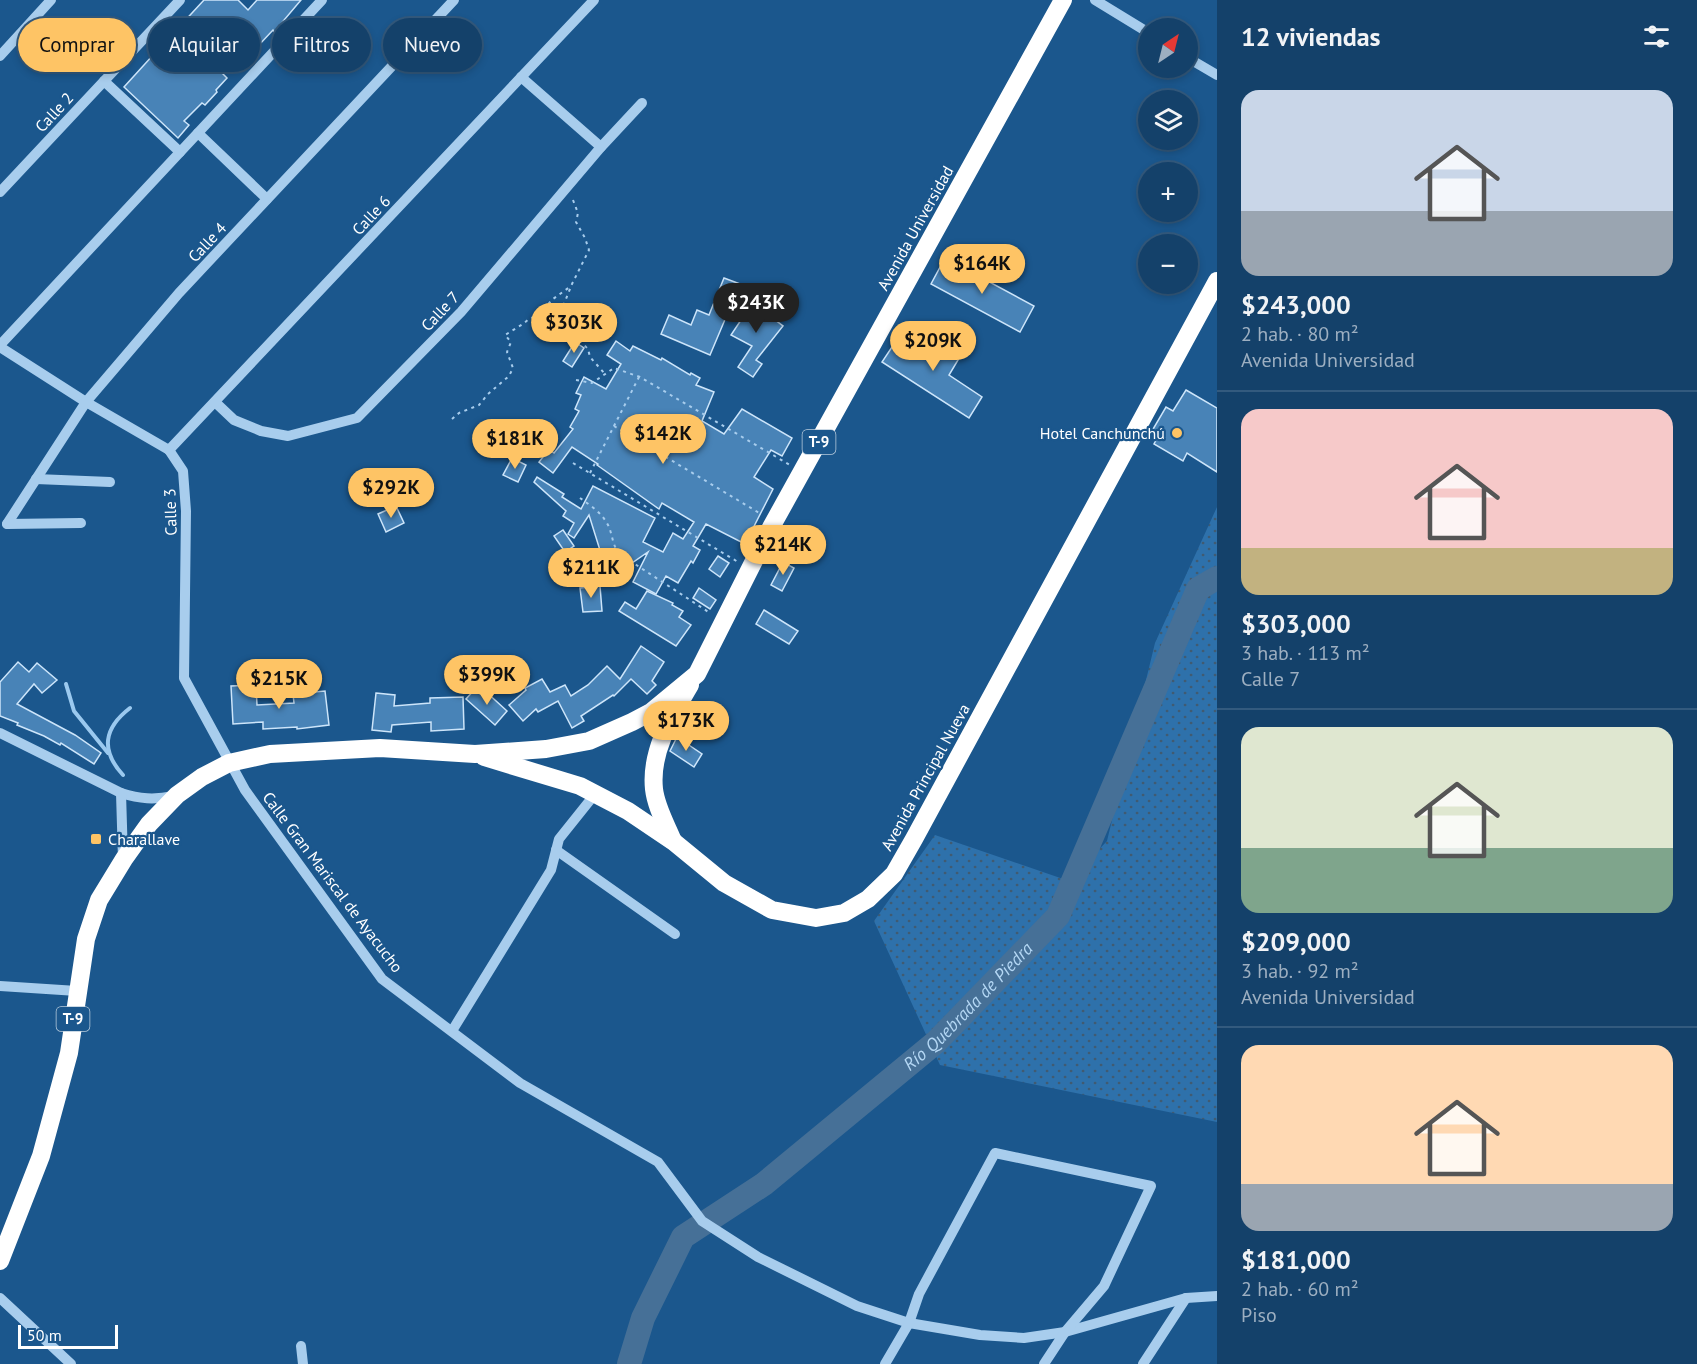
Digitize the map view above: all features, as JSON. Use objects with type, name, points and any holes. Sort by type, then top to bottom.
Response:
[{"type":"highway","name":"Avenida Universidad","points":[[475,754],[546,749],[589,741],[651,712],[697,674],[774,522],[1063,0]]},
{"type":"highway","name":"Avenida Principal Nueva","points":[[475,754],[580,786],[628,811],[674,842],[724,883],[772,910],[816,918],[844,913],[868,899],[894,874],[1217,281]]},
{"type":"highway","name":"T-9","points":[[674,842],[661,814],[654,790],[654,772],[663,735],[697,674]]},
{"type":"highway","name":"T-9","points":[[0,1261],[40,1156],[69,1053],[86,939],[99,900],[123,859],[149,824],[177,795],[202,777],[229,763],[270,754],[380,748],[475,754]]},
{"type":"street","points":[[0,56],[51,0]]},
{"type":"street","name":"Calle 2","points":[[0,192],[180,0]]},
{"type":"street","points":[[169,450],[86,402],[0,346],[322,0]]},
{"type":"street","name":"Calle 4","points":[[81,523],[7,524],[86,402],[179,293],[454,0]]},
{"type":"street","name":"Calle 6","points":[[169,450],[594,0]]},
{"type":"street","points":[[1095,0],[1138,26]]},
{"type":"street","points":[[1198,64],[1217,75]]},
{"type":"street","points":[[521,77],[601,147]]},
{"type":"street","points":[[104,81],[180,152]]},
{"type":"street","name":"Calle 7","points":[[215,402],[234,420],[261,431],[288,436],[357,418],[461,312],[601,147],[642,103]]},
{"type":"street","points":[[198,133],[267,199]]},
{"type":"street","name":"Calle 3","points":[[169,450],[183,471],[186,511],[183,678],[229,763]]},
{"type":"street","points":[[36,479],[110,482]]},
{"type":"street","points":[[0,734],[122,793],[140,799],[159,799],[177,795]]},
{"type":"street","name":"Calle Gran Mariscal de Ayacucho","points":[[229,763],[245,790],[295,861],[382,979],[520,1083],[658,1162],[702,1221],[759,1257],[857,1306],[909,1323],[980,1335],[1024,1338],[1065,1332],[1186,1298],[1217,1296]]},
{"type":"street","points":[[122,793],[123,859]]},
{"type":"street","points":[[452,1031],[551,870],[559,839],[595,794]]},
{"type":"street","points":[[556,850],[675,934]]},
{"type":"street","points":[[0,986],[77,992]]},
{"type":"street","points":[[885,1364],[909,1323],[919,1294],[995,1153],[1151,1186],[1104,1286],[1065,1332],[1044,1364]]},
{"type":"street","points":[[0,1298],[72,1364]]},
{"type":"street","points":[[1143,1364],[1186,1298]]},
{"type":"street","points":[[301,1346],[303,1364]]},
{"type":"path","points":[[566,188],[578,213],[576,222],[589,250],[560,314],[568,328],[588,349],[590,357],[605,374]]},
{"type":"path","points":[[452,419],[459,412],[479,405],[509,376],[513,368],[507,352],[511,342],[505,335],[538,315],[572,284]]},
{"type":"path","points":[[576,380],[592,383],[614,368],[640,377],[802,472]]},
{"type":"path","points":[[590,473],[640,377]]},
{"type":"path","points":[[614,426],[774,522]]},
{"type":"path","points":[[573,463],[750,569]]},
{"type":"path","points":[[580,498],[607,522],[615,550],[691,602],[724,620]]},
{"type":"shaded area","points":[[1217,507],[1217,1122],[940,1065],[874,921],[935,835],[1069,881],[1107,841],[1155,643]]},
{"type":"building","points":[[204,0],[238,0],[248,10],[257,0],[301,0],[286,18],[272,18],[272,31],[260,44],[260,18],[187,18]]},
{"type":"building","points":[[148,61],[148,72],[225,72],[223,74],[227,78],[205,105],[202,103],[184,121],[189,125],[178,138],[124,87]]},
{"type":"building","points":[[945,258],[1034,306],[1020,332],[931,284]]},
{"type":"building","points":[[724,278],[740,284],[710,355],[661,334],[669,315],[691,325],[697,310],[709,315]]},
{"type":"building","points":[[757,296],[771,305],[766,313],[783,326],[756,360],[762,364],[753,377],[738,367],[752,346],[731,335]]},
{"type":"building","points":[[921,332],[961,355],[949,375],[982,397],[969,418],[882,362],[896,341],[910,351]]},
{"type":"building","points":[[616,341],[630,351],[633,346],[700,378],[696,385],[714,392],[702,421],[724,434],[742,409],[792,438],[782,456],[771,450],[754,477],[773,489],[745,544],[706,524],[693,546],[700,550],[693,563],[691,561],[678,583],[666,576],[656,594],[633,582],[648,552],[613,576],[596,584],[590,570],[604,563],[589,515],[574,538],[568,534],[574,523],[563,516],[566,511],[534,482],[537,477],[564,494],[562,497],[581,509],[593,486],[655,518],[643,542],[663,552],[673,533],[683,539],[694,522],[662,503],[659,509],[572,447],[553,473],[539,462],[549,449],[554,453],[573,429],[570,427],[579,411],[575,409],[581,395],[576,393],[584,377],[606,389],[621,364],[607,355]]},
{"type":"building","points":[[575,342],[584,348],[572,367],[563,361]]},
{"type":"building","points":[[1186,390],[1217,408],[1217,472],[1187,453],[1183,461],[1154,444],[1156,440],[1149,436],[1166,407],[1173,411]]},
{"type":"building","points":[[512,458],[526,465],[518,482],[503,475]]},
{"type":"building","points":[[396,506],[404,523],[386,532],[378,514]]},
{"type":"building","points":[[563,530],[574,546],[565,552],[554,536]]},
{"type":"building","points":[[718,556],[729,563],[720,577],[709,569]]},
{"type":"building","points":[[783,562],[794,568],[782,591],[771,585]]},
{"type":"building","points":[[600,586],[602,611],[583,612],[580,588]]},
{"type":"building","points":[[699,588],[716,600],[710,609],[693,598]]},
{"type":"building","points":[[647,591],[673,603],[672,605],[683,611],[679,617],[691,625],[676,646],[619,611],[625,602],[636,609]]},
{"type":"building","points":[[764,610],[798,631],[789,644],[756,624]]},
{"type":"building","points":[[641,646],[664,662],[652,681],[656,685],[647,694],[631,679],[614,696],[581,716],[584,721],[572,728],[558,701],[538,712],[536,709],[523,721],[509,705],[526,690],[525,688],[542,679],[550,692],[565,685],[571,696],[588,685],[607,666],[620,679]]},
{"type":"building","points":[[18,662],[29,672],[37,663],[57,680],[42,693],[34,684],[17,704],[75,735],[101,753],[94,764],[61,743],[60,745],[0,716],[0,682]]},
{"type":"building","points":[[256,685],[257,705],[294,703],[293,694],[325,691],[329,725],[297,729],[297,727],[263,729],[263,722],[233,724],[231,686]]},
{"type":"building","points":[[475,689],[480,694],[484,690],[507,711],[495,725],[466,699]]},
{"type":"building","points":[[376,693],[395,695],[394,706],[430,703],[430,698],[463,697],[464,729],[431,731],[431,722],[392,725],[391,732],[372,730]]},
{"type":"building","points":[[677,737],[702,754],[694,767],[670,751]]},
{"type":"waterway","name":"Río Quebrada de Piedra","points":[[629,1364],[643,1318],[683,1237],[764,1184],[936,1042],[1058,916],[1198,589],[1217,578]]},
{"type":"waterway","points":[[66,684],[74,711],[108,753]]},
{"type":"waterway","points":[[123,775],[111,757],[108,740],[115,723],[130,708]]},
{"type":"place","name":"Hotel Canchunchú","points":[[1177,433]]},
{"type":"place","name":"Charallave","points":[[96,839]]}]
